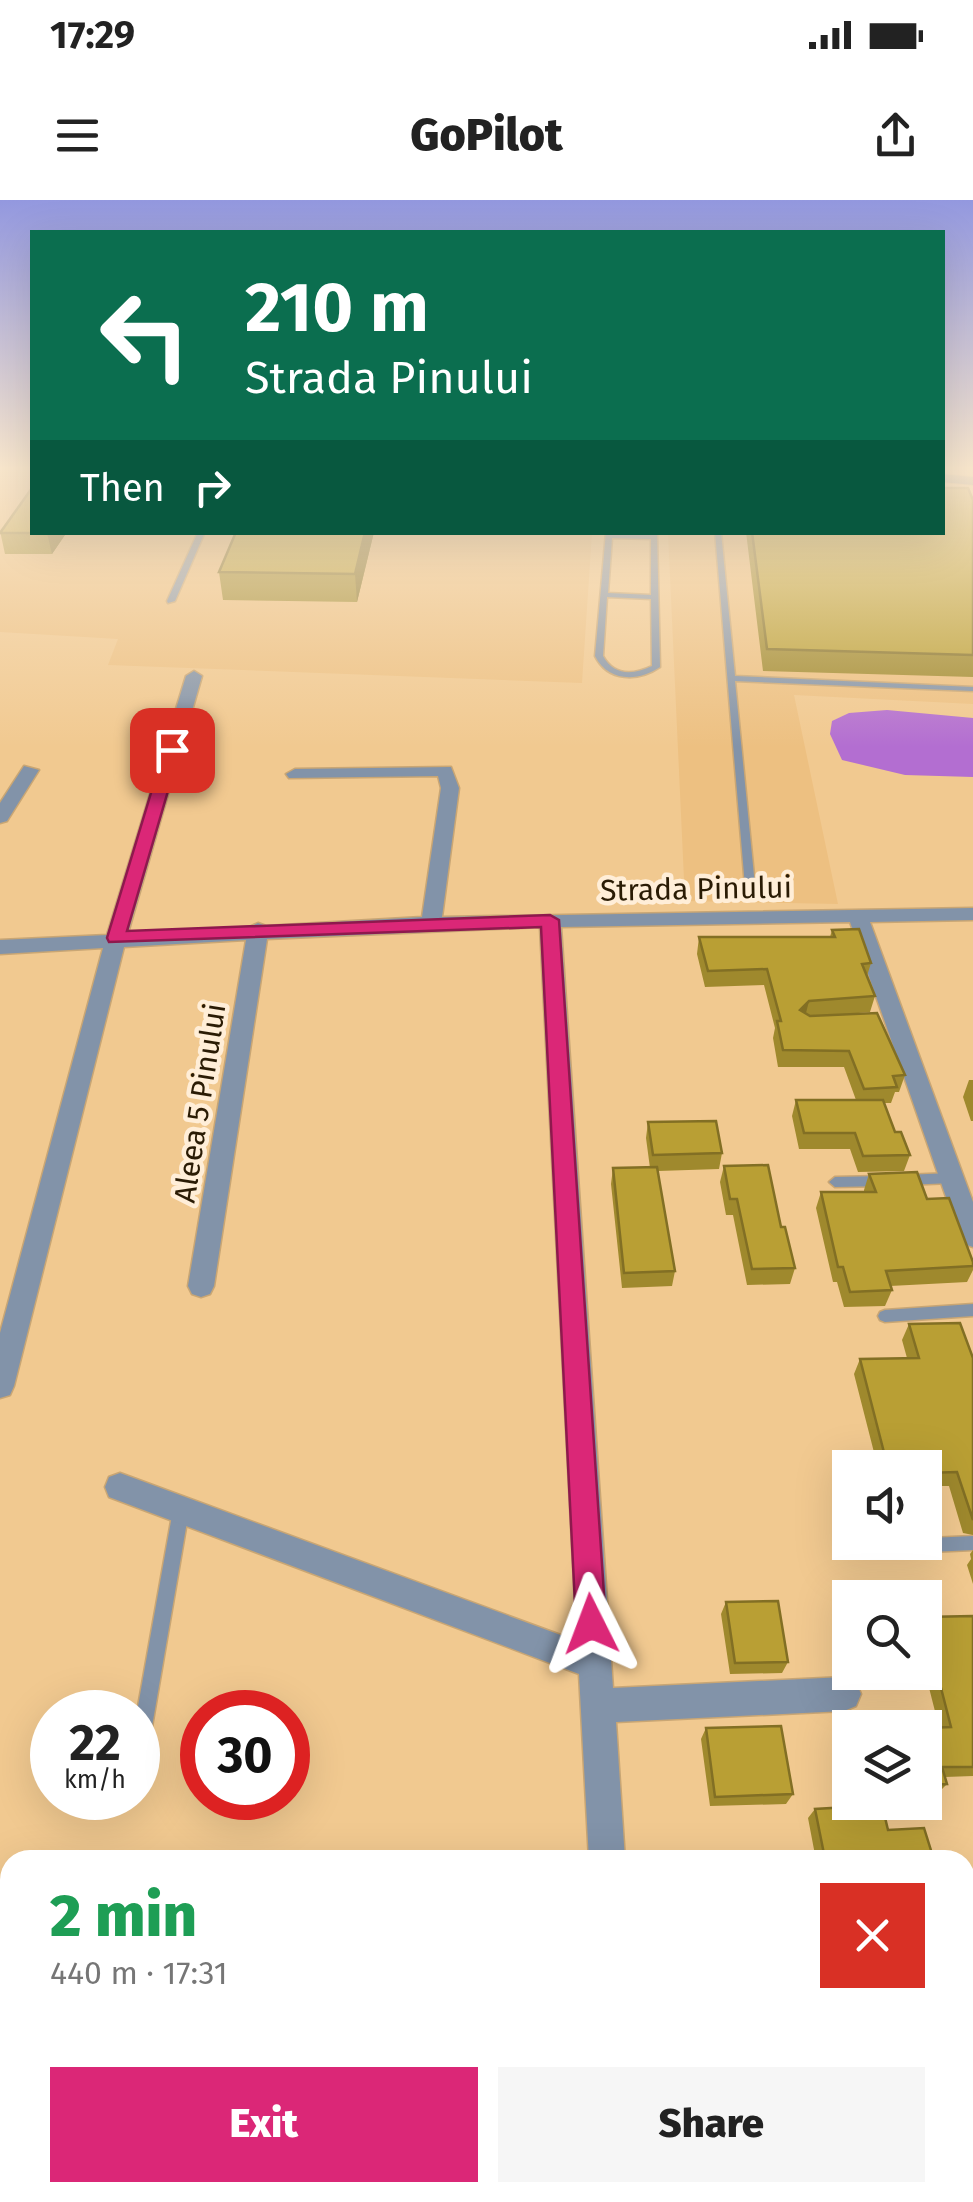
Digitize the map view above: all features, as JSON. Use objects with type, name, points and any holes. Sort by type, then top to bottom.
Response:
[{"type":"street","points":[[0,1386],[116,938],[194,676]]},
{"type":"street","points":[[0,818],[30,770]]},
{"type":"street","points":[[295,774],[446,771],[450,788],[431,923]]},
{"type":"street","name":"Strada Pinului","points":[[0,946],[258,929],[431,923],[973,914]]},
{"type":"street","points":[[858,916],[886,1021],[973,1237]]},
{"type":"street","points":[[550,920],[606,1850]]},
{"type":"street","name":"Aleea 5 Pinului","points":[[201,1286],[258,929]]},
{"type":"street","points":[[120,1487],[593,1663]]},
{"type":"street","points":[[596,1706],[844,1694]]},
{"type":"lane","points":[[172,601],[190,559]]},
{"type":"lane","points":[[607,559],[599,656],[608,671],[618,675],[644,673],[656,667],[654,559]]},
{"type":"lane","points":[[721,559],[750,886]]},
{"type":"lane","points":[[604,595],[655,597]]},
{"type":"lane","points":[[732,678],[973,689]]},
{"type":"lane","points":[[835,1182],[952,1178]]},
{"type":"lane","points":[[885,1316],[973,1310]]},
{"type":"lane","points":[[150,1690],[181,1510]]},
{"type":"lane","points":[[942,1544],[973,1543]]},
{"type":"shaded area","points":[[0,559],[590,559],[582,683],[108,665],[118,639],[0,632]]},
{"type":"shaded area","points":[[669,559],[973,559],[973,704],[794,695],[838,904],[685,901]]},
{"type":"shaded area","points":[[887,710],[973,718],[973,777],[905,775],[842,760],[830,734],[832,721],[849,713]]},
{"type":"building","points":[[224,559],[358,559],[355,574],[219,572]]},
{"type":"building","points":[[756,559],[973,559],[973,655],[767,649]]},
{"type":"building","points":[[859,929],[871,963],[862,964],[875,996],[809,1001],[800,1010],[810,1016],[877,1013],[905,1075],[893,1076],[897,1087],[864,1089],[849,1051],[783,1050],[777,1021],[781,1021],[767,969],[708,971],[699,937],[835,937],[832,930]]},
{"type":"building","points":[[796,1100],[883,1100],[895,1132],[901,1132],[910,1155],[863,1156],[855,1133],[804,1133]]},
{"type":"building","points":[[716,1121],[722,1153],[653,1155],[648,1122]]},
{"type":"building","points":[[768,1165],[781,1227],[785,1227],[795,1268],[752,1269],[737,1199],[730,1199],[724,1166]]},
{"type":"building","points":[[657,1167],[675,1271],[624,1273],[613,1168]]},
{"type":"building","points":[[917,1172],[927,1199],[949,1198],[973,1266],[886,1271],[892,1290],[850,1292],[843,1267],[838,1267],[821,1192],[876,1192],[869,1174]]},
{"type":"building","points":[[960,1323],[973,1358],[973,1520],[957,1472],[942,1472],[942,1450],[883,1450],[860,1359],[919,1358],[909,1324]]},
{"type":"building","points":[[778,1601],[788,1662],[735,1663],[726,1602]]},
{"type":"building","points":[[973,1616],[973,1767],[942,1767],[942,1727],[951,1727],[942,1690],[942,1617]]},
{"type":"building","points":[[781,1726],[793,1794],[715,1797],[706,1728]]},
{"type":"building","points":[[832,1808],[832,1820],[886,1820],[888,1830],[924,1828],[931,1850],[823,1850],[815,1809]]},
{"type":"route","points":[[172,750],[116,938],[258,929],[550,920],[591,1624]]}]
